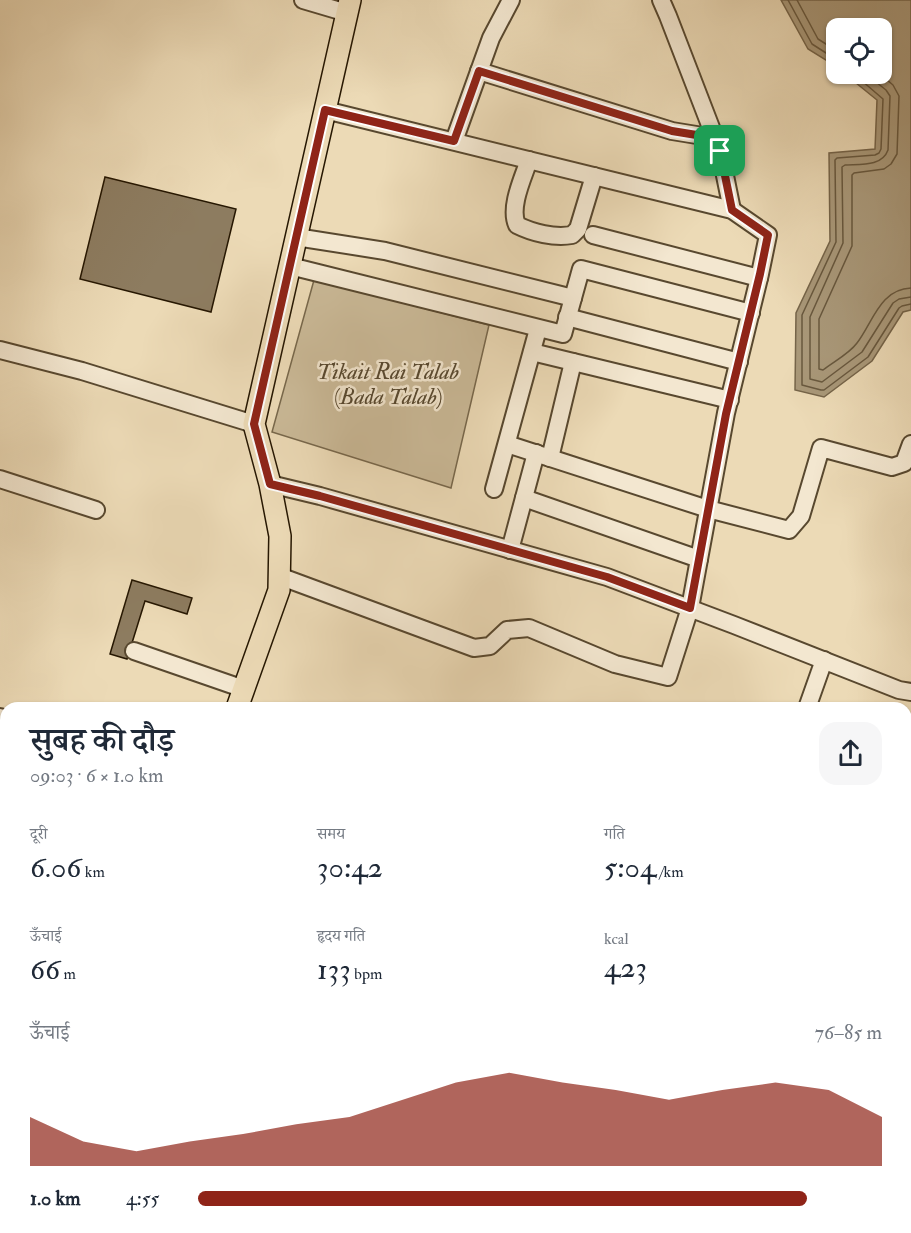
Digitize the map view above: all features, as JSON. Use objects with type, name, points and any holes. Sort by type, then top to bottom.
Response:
[{"type":"main road","points":[[240,699],[279,590],[280,536],[270,484],[254,424],[348,6]]},
{"type":"street","points":[[303,0],[348,6]]},
{"type":"street","points":[[454,141],[491,38],[511,0]]},
{"type":"street","points":[[661,0],[720,151],[732,210]]},
{"type":"street","points":[[479,71],[672,131],[715,138]]},
{"type":"street","points":[[279,576],[474,648],[490,646],[507,630],[529,628],[615,664],[668,677],[690,608],[730,400],[768,235],[732,210],[325,110]]},
{"type":"street","points":[[529,160],[514,207],[517,225],[526,229],[555,236],[572,235],[578,229],[594,176]]},
{"type":"street","points":[[593,235],[759,278]]},
{"type":"street","points":[[296,237],[385,251],[573,298]]},
{"type":"street","points":[[290,266],[563,334],[581,269],[751,313]]},
{"type":"street","points":[[567,317],[739,362]]},
{"type":"street","points":[[494,489],[538,329]]},
{"type":"street","points":[[0,350],[82,371],[254,424]]},
{"type":"street","points":[[532,352],[730,400]]},
{"type":"street","points":[[510,549],[524,498],[543,455],[573,362]]},
{"type":"street","points":[[507,444],[708,509],[789,530],[801,516],[821,448],[892,467],[904,463],[911,444]]},
{"type":"street","points":[[0,478],[96,510]]},
{"type":"street","points":[[270,484],[607,577],[899,690],[911,692]]},
{"type":"street","points":[[524,498],[699,560]]},
{"type":"street","points":[[134,651],[240,699]]},
{"type":"street","points":[[809,702],[824,660]]},
{"type":"green space","name":"Tikait Rai Talab (Bada Talab)","points":[[314,280],[489,325],[451,488],[272,432]]},
{"type":"water","points":[[781,0],[911,0],[911,310],[903,312],[872,361],[824,397],[795,390],[796,313],[830,241],[829,153],[875,149],[877,100],[857,84],[892,84],[892,18],[826,18],[826,60],[808,49]]},
{"type":"building","points":[[105,177],[236,209],[211,312],[80,279]]},
{"type":"building","points":[[132,580],[192,598],[187,614],[145,601],[127,659],[110,654]]},
{"type":"route","points":[[479,71],[672,131],[715,138],[720,151],[732,210],[768,235],[726,414],[690,608],[607,577],[270,484],[254,424],[325,110],[454,141],[479,71]]}]
